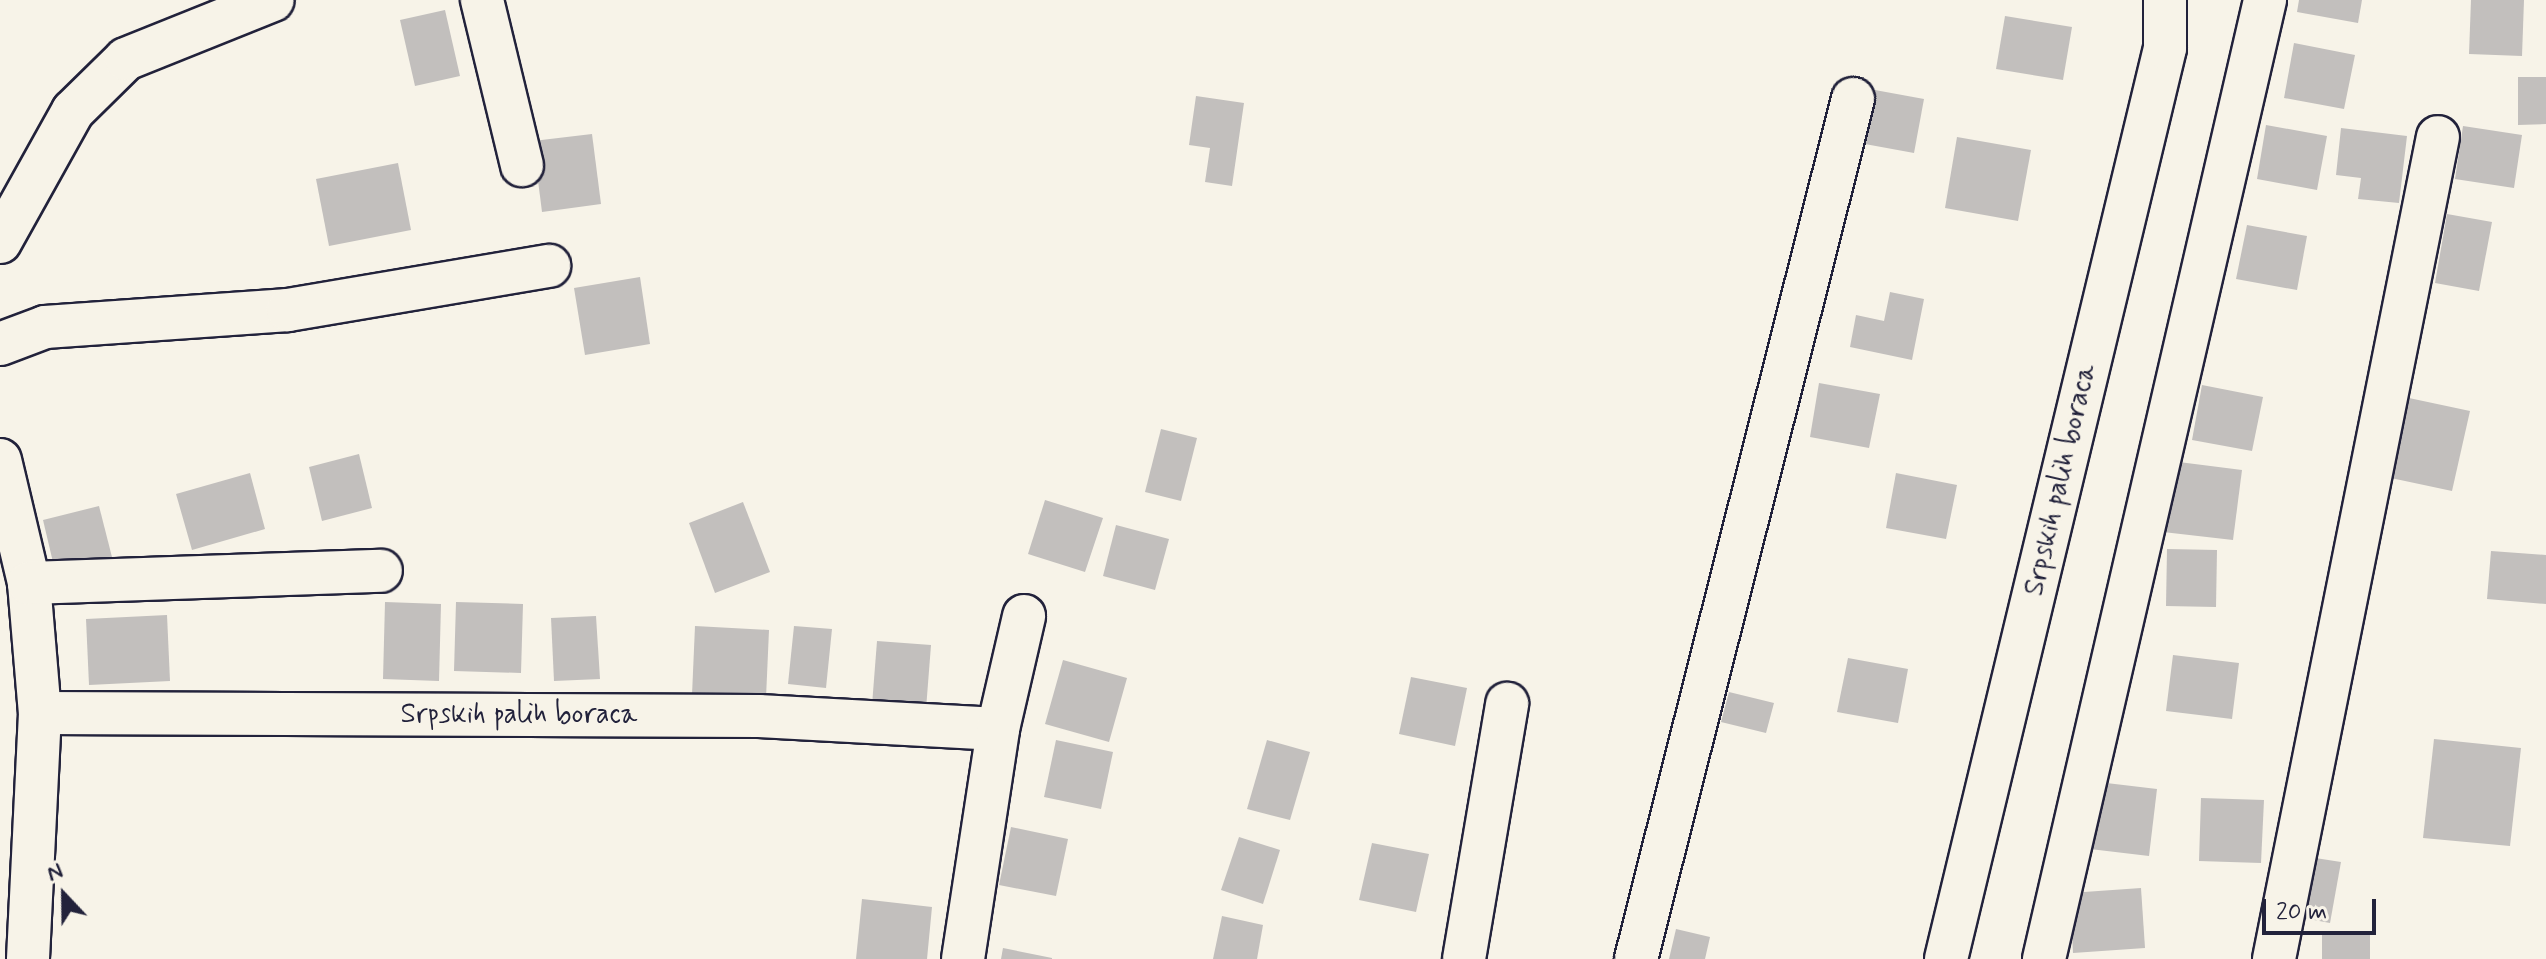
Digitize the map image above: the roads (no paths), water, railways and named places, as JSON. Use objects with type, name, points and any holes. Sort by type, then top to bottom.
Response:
[{"type":"street","points":[[0,242],[73,111],[126,59],[273,0]]},
{"type":"street","points":[[482,0],[522,165]]},
{"type":"street","name":"Srpskih palih boraca","points":[[1946,959],[2165,48],[2165,0]]},
{"type":"street","points":[[2044,959],[2265,0]]},
{"type":"street","points":[[1636,959],[1853,99]]},
{"type":"street","points":[[2274,959],[2438,137]]},
{"type":"street","points":[[0,344],[45,327],[288,310],[549,266]]},
{"type":"street","points":[[0,460],[29,583],[40,713],[28,959]]},
{"type":"street","points":[[29,583],[381,571]]},
{"type":"street","points":[[963,959],[998,729],[1024,616]]},
{"type":"street","points":[[1464,959],[1507,704]]},
{"type":"street","name":"Srpskih palih boraca","points":[[40,713],[759,716],[998,729]]}]
